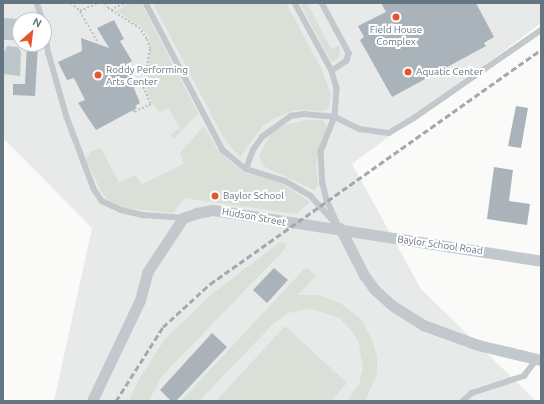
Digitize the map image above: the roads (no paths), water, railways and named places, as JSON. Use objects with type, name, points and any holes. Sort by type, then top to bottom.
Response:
[{"type":"street","name":"Hudson Street","points":[[183,218],[213,210],[294,224],[340,228]]},
{"type":"street","points":[[92,401],[140,300],[148,271],[183,218]]},
{"type":"street","points":[[340,228],[364,275],[374,289],[393,306],[430,327],[478,345],[539,360]]},
{"type":"street","name":"Baylor School Road","points":[[340,228],[408,241],[541,261]]},
{"type":"lane","points":[[146,3],[223,150],[246,169],[286,181],[311,196],[340,228]]},
{"type":"lane","points":[[295,3],[332,71],[337,88],[335,117],[321,151],[327,200],[340,228]]},
{"type":"lane","points":[[322,3],[349,53],[347,61],[332,71]]},
{"type":"lane","points":[[246,169],[253,150],[262,137],[284,120],[303,114],[335,117],[360,129],[388,133],[409,122],[541,30]]},
{"type":"lane","points":[[49,52],[67,117],[94,189],[102,201],[121,210],[143,215],[183,218]]},
{"type":"lane","points":[[463,401],[472,393],[524,376],[539,360]]},
{"type":"railway","points":[[116,401],[163,327],[210,284],[541,50]]},
{"type":"place","name":"Field House Complex","points":[[396,17]]},
{"type":"place","name":"Aquatic Center","points":[[408,72]]},
{"type":"place","name":"Roddy Performing Arts Center","points":[[98,75]]},
{"type":"place","name":"Baylor School","points":[[215,196]]}]
